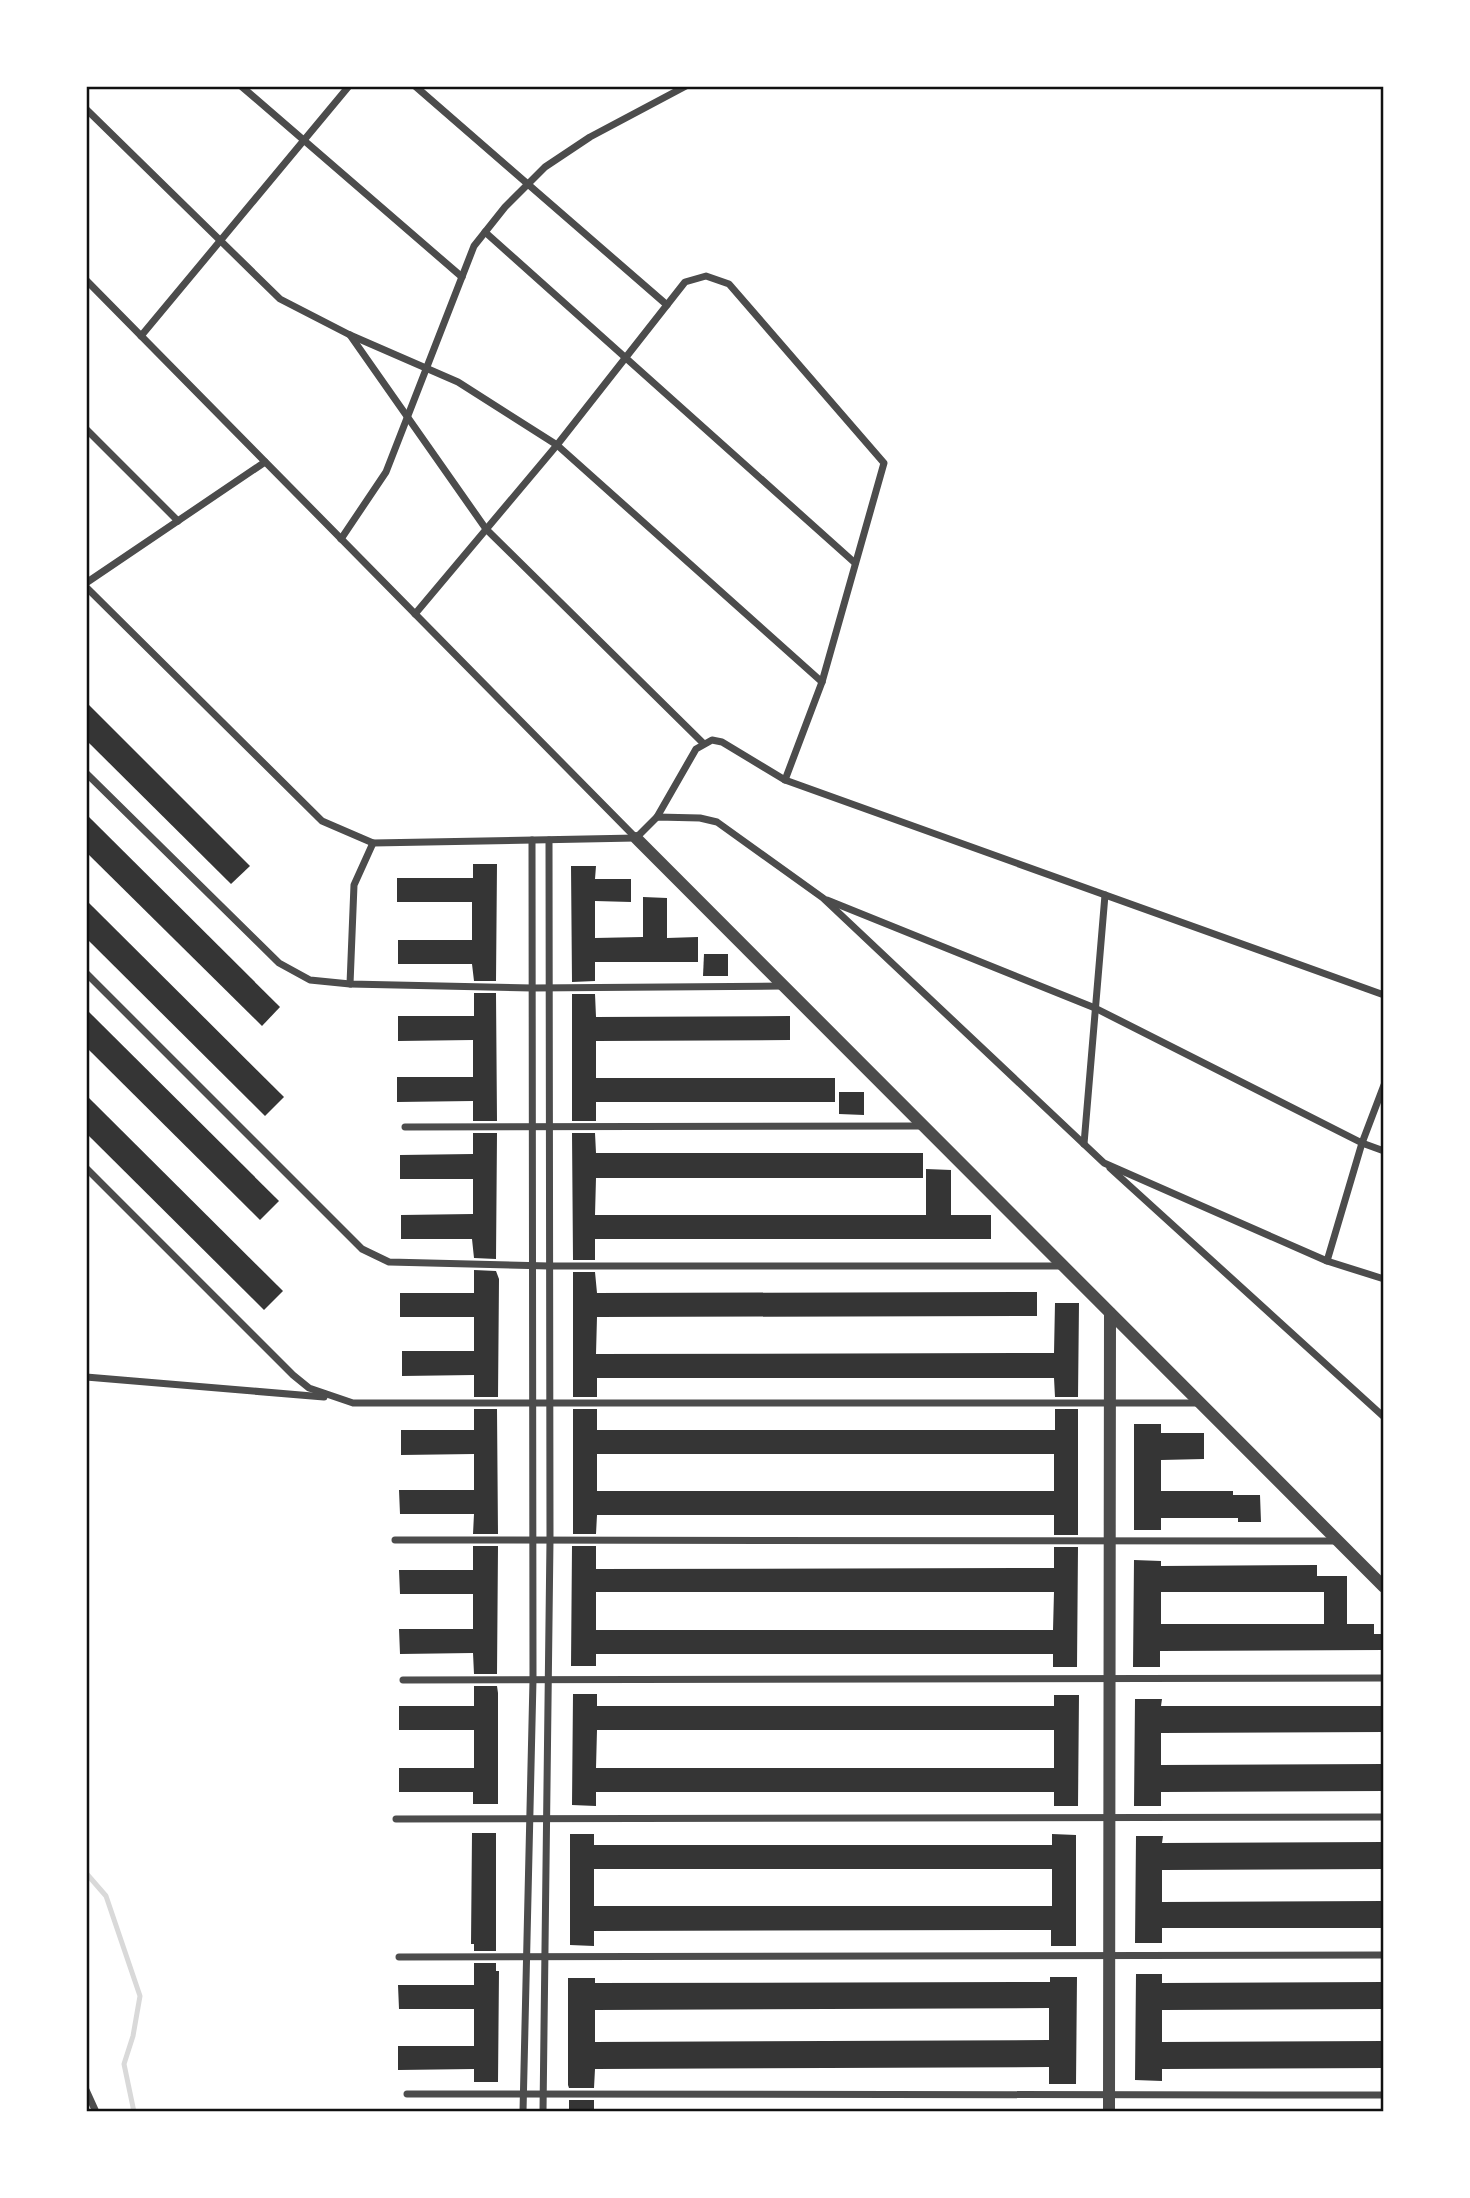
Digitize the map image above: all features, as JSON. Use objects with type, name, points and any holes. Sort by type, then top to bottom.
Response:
[{"type":"street","points":[[241,86],[462,277]]},
{"type":"street","points":[[141,335],[349,86]]},
{"type":"street","points":[[415,86],[667,305]]},
{"type":"street","points":[[341,539],[386,472],[474,246],[545,167],[590,137],[686,86]]},
{"type":"street","points":[[86,109],[280,299],[350,335],[458,382],[556,445],[822,682]]},
{"type":"street","points":[[485,232],[856,563]]},
{"type":"street","points":[[415,614],[556,445],[685,282],[706,276],[729,284],[884,463],[822,682],[785,780]]},
{"type":"street","points":[[86,280],[636,838],[1384,1587]]},
{"type":"street","points":[[350,335],[486,529],[703,743]]},
{"type":"street","points":[[86,429],[178,521]]},
{"type":"street","points":[[265,462],[86,585],[322,821],[373,843],[636,838],[657,817],[703,743],[712,740],[722,742],[785,780],[1384,995]]},
{"type":"street","points":[[86,773],[279,963],[310,980],[350,984],[532,988],[784,986]]},
{"type":"street","points":[[657,817],[700,818],[717,822],[823,898],[1104,1163],[1384,1417]]},
{"type":"street","points":[[523,2112],[533,1680],[532,840]]},
{"type":"street","points":[[543,2112],[550,1540],[549,840]]},
{"type":"street","points":[[350,984],[354,885],[373,843]]},
{"type":"street","points":[[1084,1143],[1105,895]]},
{"type":"street","points":[[823,898],[1096,1007],[1362,1143],[1384,1151]]},
{"type":"street","points":[[86,973],[368,1254],[390,1262],[533,1266],[1063,1266]]},
{"type":"street","points":[[1327,1261],[1362,1143],[1384,1084]]},
{"type":"street","points":[[405,1127],[923,1126]]},
{"type":"street","points":[[1104,1163],[1327,1261],[1384,1279]]},
{"type":"street","points":[[86,1168],[293,1375],[309,1388],[332,1398]]},
{"type":"street","points":[[1109,2112],[1110,1313]]},
{"type":"street","points":[[86,1377],[353,1402],[1200,1403]]},
{"type":"street","points":[[396,1540],[1338,1541]]},
{"type":"street","points":[[403,1680],[1384,1678]]},
{"type":"street","points":[[396,1818],[1384,1817]]},
{"type":"street","points":[[399,1957],[1384,1955]]},
{"type":"street","points":[[86,2090],[96,2112]]},
{"type":"street","points":[[407,2094],[1384,2095]]},
{"type":"building","points":[[86,702],[250,866],[231,884],[86,740]]},
{"type":"building","points":[[86,814],[280,1007],[262,1026],[86,852]]},
{"type":"building","points":[[473,864],[497,864],[496,981],[474,981],[472,964],[398,964],[398,940],[472,940],[472,902],[397,902],[397,878],[473,878]]},
{"type":"building","points":[[571,866],[596,866],[595,879],[631,879],[631,902],[595,901],[595,938],[643,937],[643,897],[667,898],[667,938],[698,937],[698,962],[595,962],[595,981],[572,982]]},
{"type":"building","points":[[86,900],[284,1097],[265,1116],[86,938]]},
{"type":"building","points":[[704,954],[728,954],[728,976],[703,976]]},
{"type":"building","points":[[474,993],[496,993],[497,1121],[473,1121],[473,1101],[397,1102],[397,1077],[473,1077],[473,1040],[398,1041],[398,1016],[474,1016]]},
{"type":"building","points":[[572,994],[595,994],[596,1017],[790,1016],[790,1040],[596,1041],[596,1078],[835,1078],[835,1102],[596,1102],[596,1121],[572,1121]]},
{"type":"building","points":[[86,1009],[279,1201],[260,1220],[86,1047]]},
{"type":"building","points":[[839,1092],[864,1092],[864,1115],[839,1114]]},
{"type":"building","points":[[86,1095],[283,1291],[264,1310],[86,1133]]},
{"type":"building","points":[[473,1133],[497,1133],[496,1259],[474,1258],[472,1239],[401,1239],[401,1215],[473,1214],[473,1179],[400,1179],[400,1155],[473,1154]]},
{"type":"building","points":[[572,1133],[595,1133],[596,1153],[923,1153],[923,1178],[596,1178],[595,1215],[926,1215],[926,1169],[951,1170],[951,1215],[991,1215],[991,1239],[595,1239],[595,1260],[573,1260]]},
{"type":"building","points":[[474,1270],[496,1271],[499,1279],[498,1397],[474,1397],[474,1375],[402,1376],[402,1351],[474,1351],[474,1317],[400,1317],[400,1293],[474,1293]]},
{"type":"building","points":[[573,1272],[595,1272],[597,1293],[1037,1292],[1037,1316],[597,1317],[596,1354],[1054,1353],[1055,1303],[1079,1303],[1078,1397],[1055,1397],[1054,1378],[597,1378],[597,1397],[573,1397]]},
{"type":"building","points":[[474,1409],[497,1409],[498,1534],[473,1534],[474,1514],[400,1514],[399,1490],[474,1490],[474,1454],[401,1455],[401,1430],[474,1430]]},
{"type":"building","points":[[573,1409],[597,1409],[597,1430],[1055,1430],[1055,1409],[1078,1409],[1078,1535],[1054,1535],[1054,1515],[597,1515],[596,1534],[573,1534]],"holes":[[[597,1454],[1054,1454],[1054,1491],[597,1491]]]},
{"type":"building","points":[[1134,1424],[1161,1424],[1161,1433],[1204,1433],[1204,1459],[1161,1460],[1161,1491],[1233,1491],[1233,1495],[1260,1495],[1261,1522],[1238,1522],[1238,1518],[1161,1518],[1161,1530],[1134,1530]]},
{"type":"building","points":[[473,1546],[498,1546],[497,1674],[474,1674],[473,1653],[400,1654],[399,1629],[473,1629],[473,1594],[400,1594],[399,1570],[473,1570]]},
{"type":"building","points":[[572,1546],[596,1546],[596,1569],[1054,1568],[1054,1547],[1078,1547],[1077,1667],[1053,1667],[1053,1654],[596,1654],[596,1666],[571,1666]],"holes":[[[596,1592],[1054,1592],[1053,1630],[596,1630]]]},
{"type":"building","points":[[1134,1560],[1161,1561],[1161,1566],[1317,1565],[1317,1576],[1347,1576],[1347,1624],[1374,1624],[1374,1634],[1384,1634],[1384,1650],[1160,1651],[1160,1667],[1133,1667]],"holes":[[[1161,1592],[1324,1592],[1324,1624],[1161,1624]]]},
{"type":"building","points":[[474,1686],[497,1686],[498,1804],[473,1804],[473,1792],[399,1792],[399,1768],[474,1768],[474,1730],[399,1730],[399,1706],[474,1706]]},
{"type":"building","points":[[573,1694],[597,1694],[597,1706],[1054,1706],[1054,1695],[1079,1695],[1078,1806],[1054,1806],[1054,1792],[596,1792],[596,1806],[572,1805]],"holes":[[[597,1730],[1054,1730],[1054,1768],[596,1768]]]},
{"type":"building","points":[[1135,1699],[1162,1699],[1161,1706],[1384,1706],[1384,1732],[1161,1733],[1161,1765],[1384,1764],[1384,1791],[1161,1792],[1161,1806],[1134,1806]]},
{"type":"building","points":[[472,1833],[496,1833],[496,1951],[474,1951],[474,1944],[471,1944]]},
{"type":"building","points":[[570,1834],[594,1834],[594,1845],[1052,1845],[1052,1834],[1076,1835],[1076,1946],[1051,1946],[1051,1930],[594,1931],[594,1946],[570,1945]],"holes":[[[594,1869],[1052,1869],[1052,1906],[594,1906]]]},
{"type":"building","points":[[1136,1836],[1163,1836],[1162,1843],[1384,1842],[1384,1869],[1162,1870],[1162,1902],[1384,1901],[1384,1928],[1162,1928],[1162,1943],[1135,1943]]},
{"type":"building","points":[[474,1963],[496,1963],[496,1971],[499,1971],[498,2082],[474,2082],[474,2069],[398,2070],[398,2046],[474,2046],[474,2009],[399,2009],[398,1985],[474,1985]]},
{"type":"building","points":[[1136,1974],[1162,1974],[1162,1983],[1384,1982],[1384,2009],[1162,2010],[1162,2042],[1384,2041],[1384,2068],[1162,2069],[1162,2081],[1135,2080]]},
{"type":"building","points":[[1050,1977],[1077,1977],[1076,2084],[1049,2084],[1049,2067],[595,2069],[594,2088],[569,2088],[568,2085],[568,1978],[595,1978],[595,1983],[1050,1982]],"holes":[[[1049,2008],[1049,2040],[595,2042],[595,2010]]]},
{"type":"building","points":[[569,2100],[594,2100],[594,2112],[569,2112]]},
{"type":"waterway","points":[[86,1873],[106,1896],[140,1996],[133,2036],[124,2064],[134,2112]]}]
